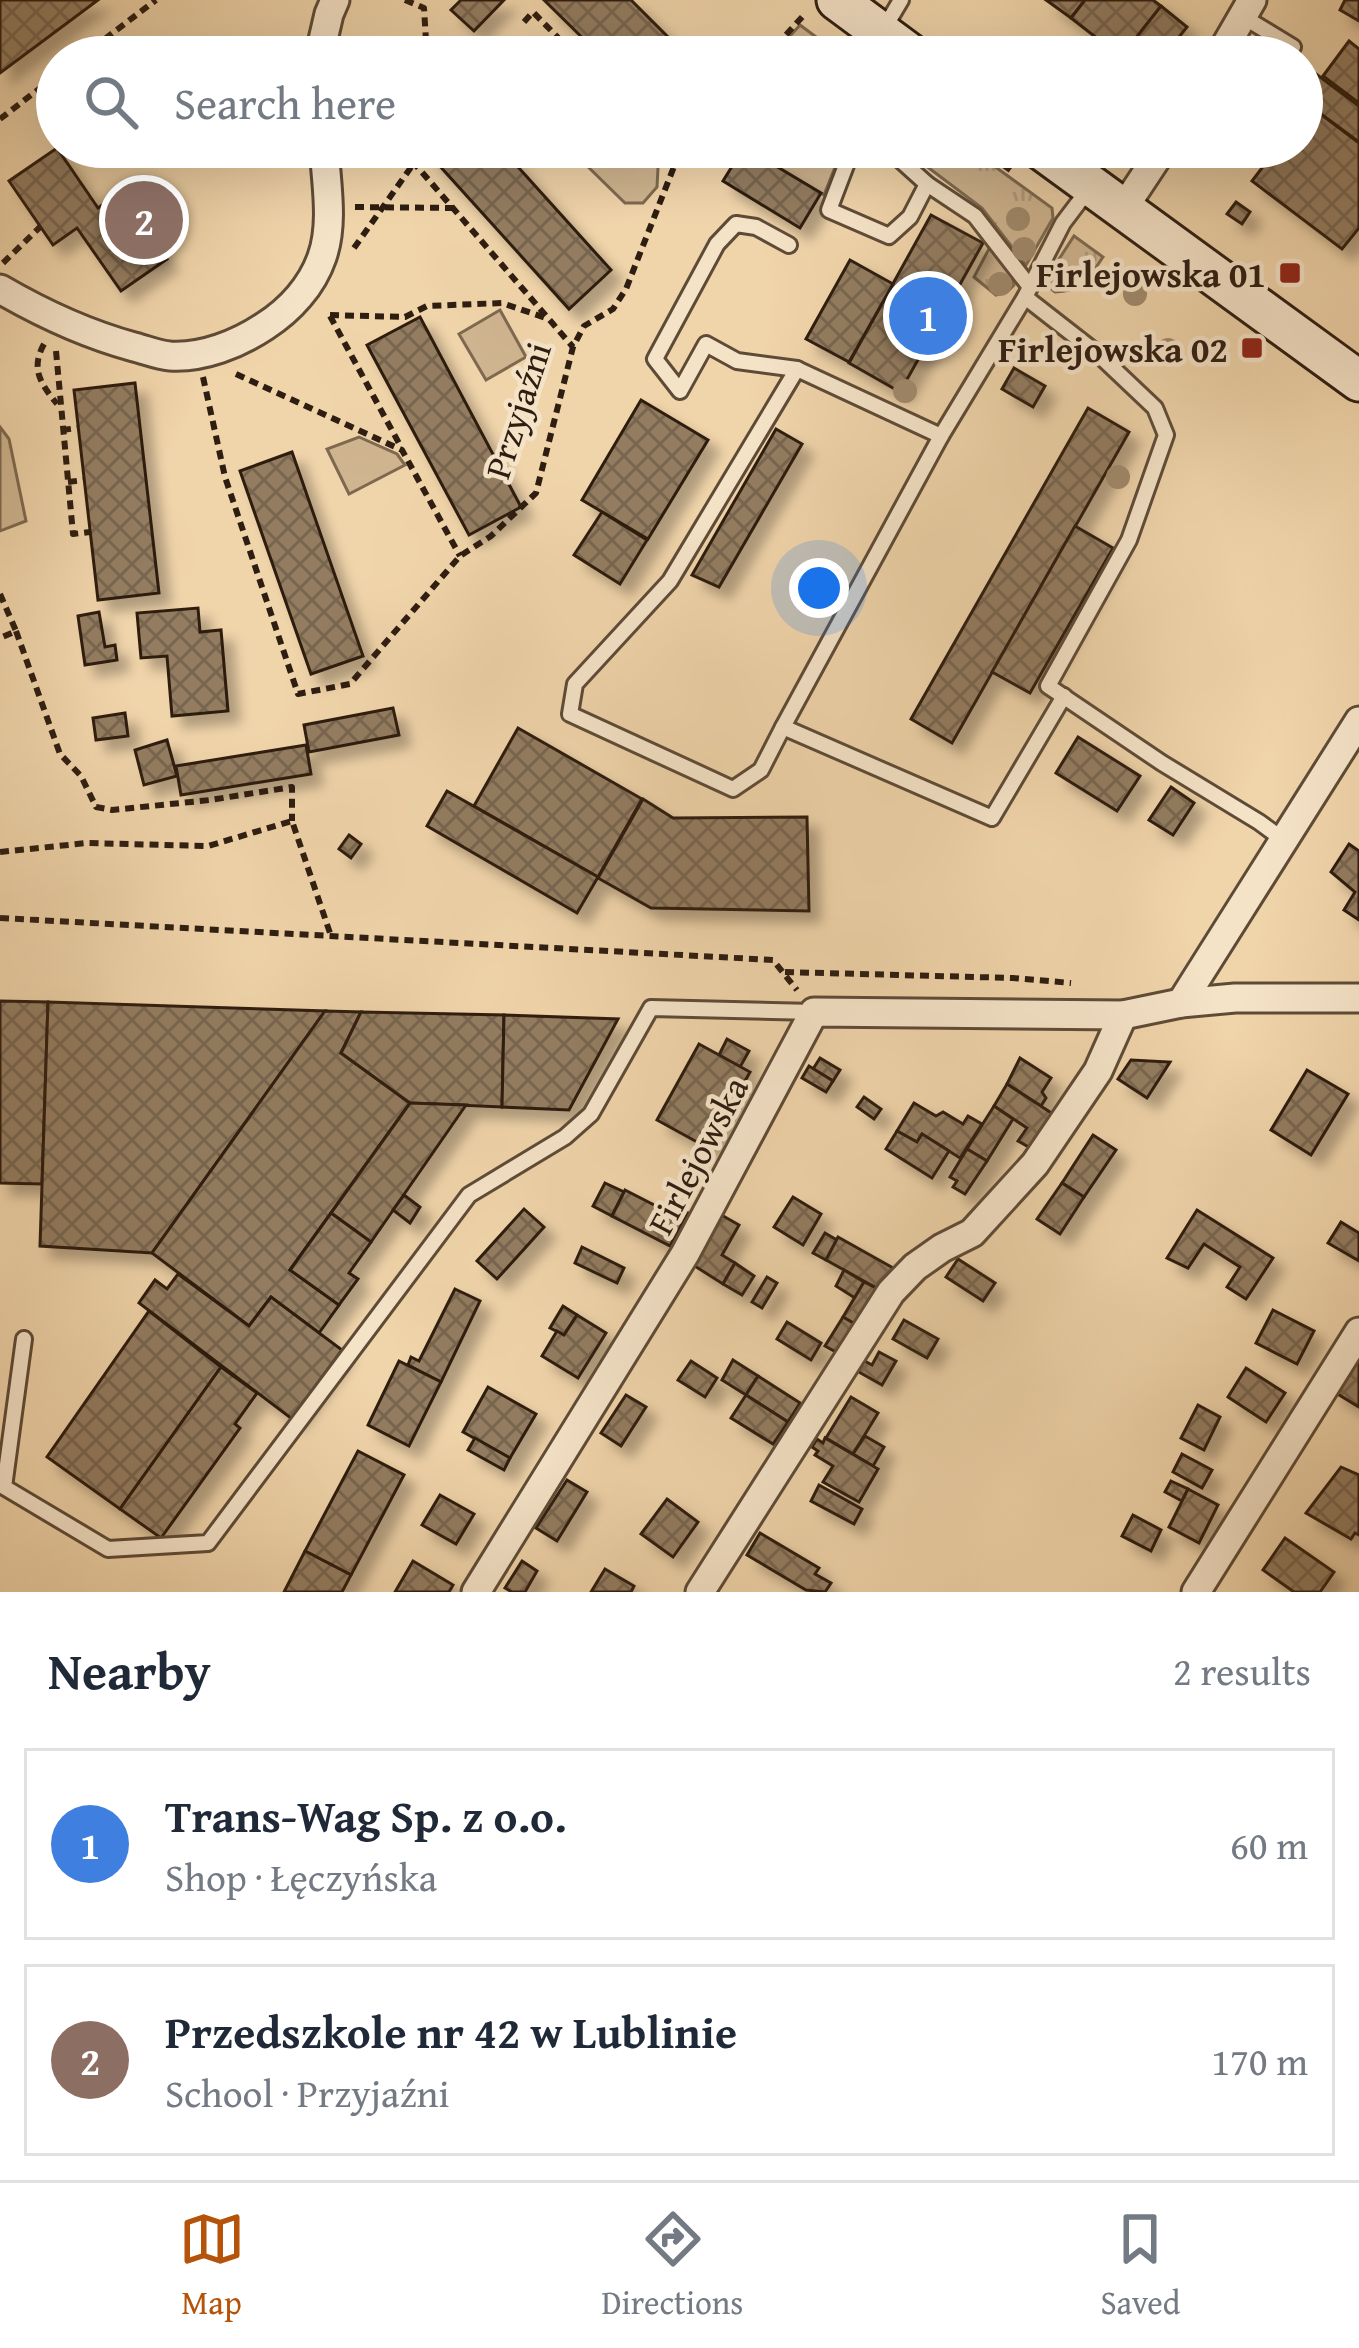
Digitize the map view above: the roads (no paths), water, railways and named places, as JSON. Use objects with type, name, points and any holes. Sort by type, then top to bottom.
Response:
[{"type":"street","points":[[324,36],[335,0]]},
{"type":"street","points":[[1231,36],[1247,8]]},
{"type":"street","points":[[0,289],[99,338],[170,356],[238,344],[282,314],[313,277],[328,228],[324,168]]},
{"type":"street","points":[[1067,168],[1359,381]]},
{"type":"street","points":[[1123,209],[1150,168]]},
{"type":"street","points":[[1181,1003],[1359,721]]},
{"type":"street","points":[[814,1012],[1123,1016],[1181,1003],[1357,991]]},
{"type":"street","name":"Firlejowska","points":[[476,1592],[685,1254],[814,1012]]},
{"type":"street","points":[[700,1592],[890,1292],[915,1267],[972,1233],[1035,1163],[1098,1071],[1123,1016]]},
{"type":"street","points":[[1196,1592],[1359,1332]]},
{"type":"lane","points":[[1247,8],[1280,36]]},
{"type":"lane","points":[[845,168],[829,210],[889,236],[910,218],[927,184]]},
{"type":"lane","points":[[909,168],[975,216],[1028,292],[1155,408],[1166,435],[1129,541],[1048,686],[1285,841]]},
{"type":"lane","points":[[797,369],[670,581],[575,685],[570,714],[734,789],[761,770],[941,436],[1028,292],[1063,223],[1091,185]]},
{"type":"lane","points":[[789,245],[756,226],[736,224],[717,244],[655,359],[680,392],[706,344],[737,361],[797,369],[941,436]]},
{"type":"lane","points":[[783,727],[992,818],[1064,696]]},
{"type":"lane","points":[[24,1339],[4,1487],[108,1550],[208,1543],[469,1195],[565,1137],[591,1114],[651,1008],[814,1012]]},
{"type":"place","name":"Przedszkole nr 42 w Lublinie","points":[[144,220]]},
{"type":"place","name":"Firlejowska 01","points":[[1290,273]]},
{"type":"place","name":"Trans-Wag Sp. z o.o.","points":[[928,316]]},
{"type":"place","name":"Firlejowska 02","points":[[1252,348]]}]
